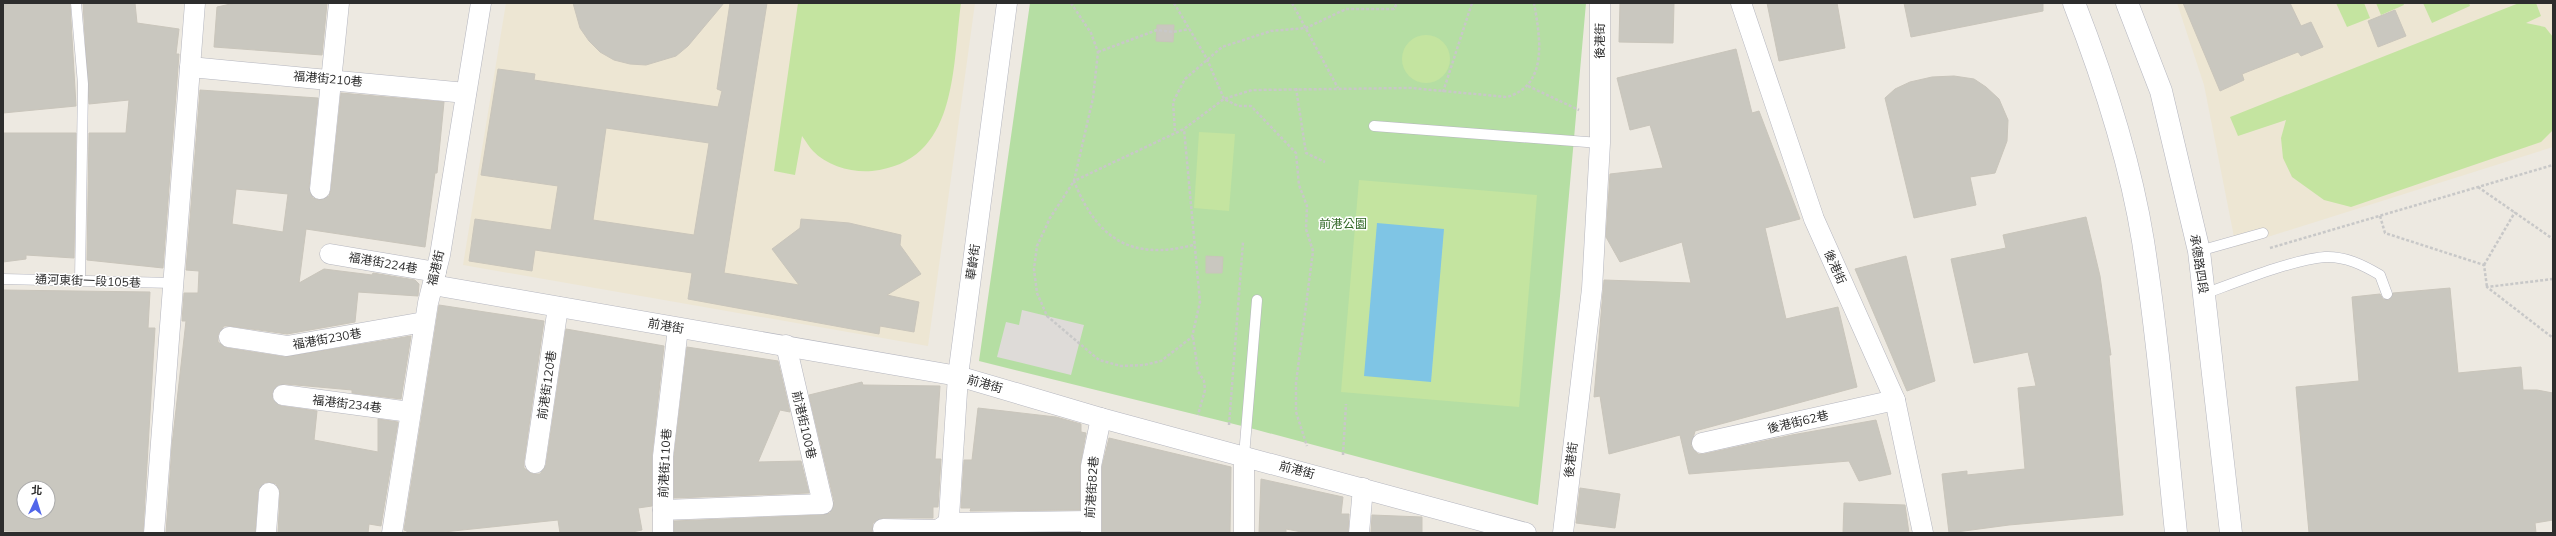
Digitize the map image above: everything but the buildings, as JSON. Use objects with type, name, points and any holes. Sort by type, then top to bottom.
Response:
[{"type":"main road","points":[[2074,3],[2101,74],[2122,151],[2143,240],[2176,533]]},
{"type":"main road","name":"承德路四段","points":[[2127,3],[2161,91],[2199,251],[2231,533]]},
{"type":"street","points":[[154,533],[196,3]]},
{"type":"street","points":[[320,189],[330,79],[339,3]]},
{"type":"street","name":"福港街","points":[[392,533],[424,322],[435,279],[481,3]]},
{"type":"street","name":"華齡街","points":[[948,528],[958,376],[1007,3]]},
{"type":"street","name":"後港街","points":[[1563,533],[1592,289],[1600,143],[1600,3]]},
{"type":"street","name":"後港街","points":[[1741,3],[1814,219],[1895,400],[1923,533]]},
{"type":"street","name":"福港街210巷","points":[[190,67],[466,93]]},
{"type":"street","name":"福港街224巷","points":[[330,254],[435,279]]},
{"type":"street","name":"前港街","points":[[435,279],[558,307],[786,345],[958,376],[1101,418],[1363,488],[1518,532]]},
{"type":"street","name":"前港街120巷","points":[[536,463],[558,307]]},
{"type":"street","name":"福港街230巷","points":[[229,338],[287,346],[424,322]]},
{"type":"street","name":"前港街110巷","points":[[678,328],[663,456],[663,510],[823,504]]},
{"type":"street","name":"前港街100巷","points":[[786,345],[823,504]]},
{"type":"street","name":"福港街234巷","points":[[283,395],[410,412]]},
{"type":"street","name":"後港街62巷","points":[[1702,444],[1895,400]]},
{"type":"street","name":"前港街82巷","points":[[1090,527],[1091,466],[1101,418]]},
{"type":"street","points":[[1244,456],[1244,533]]},
{"type":"street","points":[[1359,533],[1363,488]]},
{"type":"street","points":[[266,533],[269,493]]},
{"type":"street","points":[[663,510],[663,533]]},
{"type":"street","points":[[883,529],[938,530],[948,528],[1090,527]]},
{"type":"lane","points":[[76,3],[83,84],[80,281]]},
{"type":"lane","points":[[1374,126],[1600,143]]},
{"type":"lane","points":[[2199,251],[2262,233]]},
{"type":"lane","points":[[2204,294],[2266,273],[2326,257],[2356,262],[2380,275],[2387,294]]},
{"type":"lane","name":"通河東街一段105巷","points":[[3,279],[173,283]]},
{"type":"lane","points":[[1244,456],[1257,300]]},
{"type":"path","points":[[1071,3],[1091,33],[1098,52],[1093,98],[1074,181],[1050,218],[1037,246],[1034,269],[1036,293],[1047,316],[1099,360],[1121,366],[1144,365],[1161,361],[1192,336]]},
{"type":"path","points":[[1174,3],[1207,59],[1224,99],[1238,106],[1251,106],[1296,153],[1299,185],[1307,206],[1306,229],[1313,252],[1296,384],[1296,412],[1307,446]]},
{"type":"path","points":[[1292,3],[1338,88]]},
{"type":"path","points":[[1175,132],[1173,102],[1185,79],[1222,47],[1271,31],[1306,28],[1346,9],[1394,9],[1397,3]]},
{"type":"path","points":[[1443,92],[1472,3]]},
{"type":"path","points":[[1074,181],[1184,129],[1224,99],[1252,90],[1296,88],[1411,88],[1507,97],[1520,93],[1528,86],[1539,59],[1541,42],[1534,3]]},
{"type":"path","points":[[1098,52],[1157,30],[1173,32],[1189,28]]},
{"type":"path","points":[[1528,86],[1579,110]]},
{"type":"path","points":[[1296,88],[1306,153],[1325,162]]},
{"type":"path","points":[[1184,129],[1193,245],[1200,302],[1192,336],[1198,371],[1204,381],[1205,390],[1198,415]]},
{"type":"path","points":[[2266,249],[2553,165]]},
{"type":"path","points":[[1074,181],[1084,206],[1097,222],[1109,234],[1127,244],[1158,251],[1193,245]]},
{"type":"path","points":[[2478,187],[2553,239]]},
{"type":"path","points":[[2515,212],[2484,265],[2487,287],[2553,338]]},
{"type":"path","points":[[2380,216],[2384,232],[2484,265]]},
{"type":"path","points":[[1229,425],[1244,242]]},
{"type":"path","points":[[2487,287],[2553,279]]},
{"type":"path","points":[[1342,455],[1346,404]]},
{"type":"shaded area","points":[[506,3],[975,3],[928,346],[463,265]]},
{"type":"shaded area","points":[[2177,3],[2553,3],[2553,147],[2236,247],[2204,85]]},
{"type":"shaded area","points":[[1022,310],[1084,325],[1071,375],[997,357],[1006,322],[1019,325]]},
{"type":"green space","points":[[798,3],[961,3],[952,83],[945,108],[936,131],[921,150],[900,164],[872,171],[857,171],[849,170],[825,161],[810,148],[802,136],[795,175],[774,171]]},
{"type":"green space","name":"前港公園","points":[[1030,3],[1586,3],[1560,296],[1538,505],[1250,428],[979,361]]},
{"type":"green space","points":[[2336,3],[2364,3],[2370,18],[2347,27]]},
{"type":"green space","points":[[2376,3],[2403,3],[2404,5],[2381,15]]},
{"type":"green space","points":[[2423,3],[2469,3],[2470,6],[2432,23]]},
{"type":"green space","points":[[2519,3],[2536,3],[2541,16],[2526,23],[2545,27],[2553,37],[2553,130],[2541,142],[2351,207],[2324,200],[2292,177],[2283,158],[2281,138],[2286,120],[2238,136],[2230,117]]},
{"type":"green space","points":[[1421,35],[1431,35],[1443,42],[1450,54],[1450,64],[1443,76],[1431,83],[1421,83],[1413,79],[1406,72],[1402,64],[1402,54],[1406,46],[1413,39]]},
{"type":"green space","points":[[1199,132],[1235,134],[1229,211],[1194,208]]},
{"type":"green space","points":[[1359,180],[1537,195],[1519,407],[1341,392]]},
{"type":"water","points":[[1377,223],[1444,229],[1431,382],[1364,376]]}]
